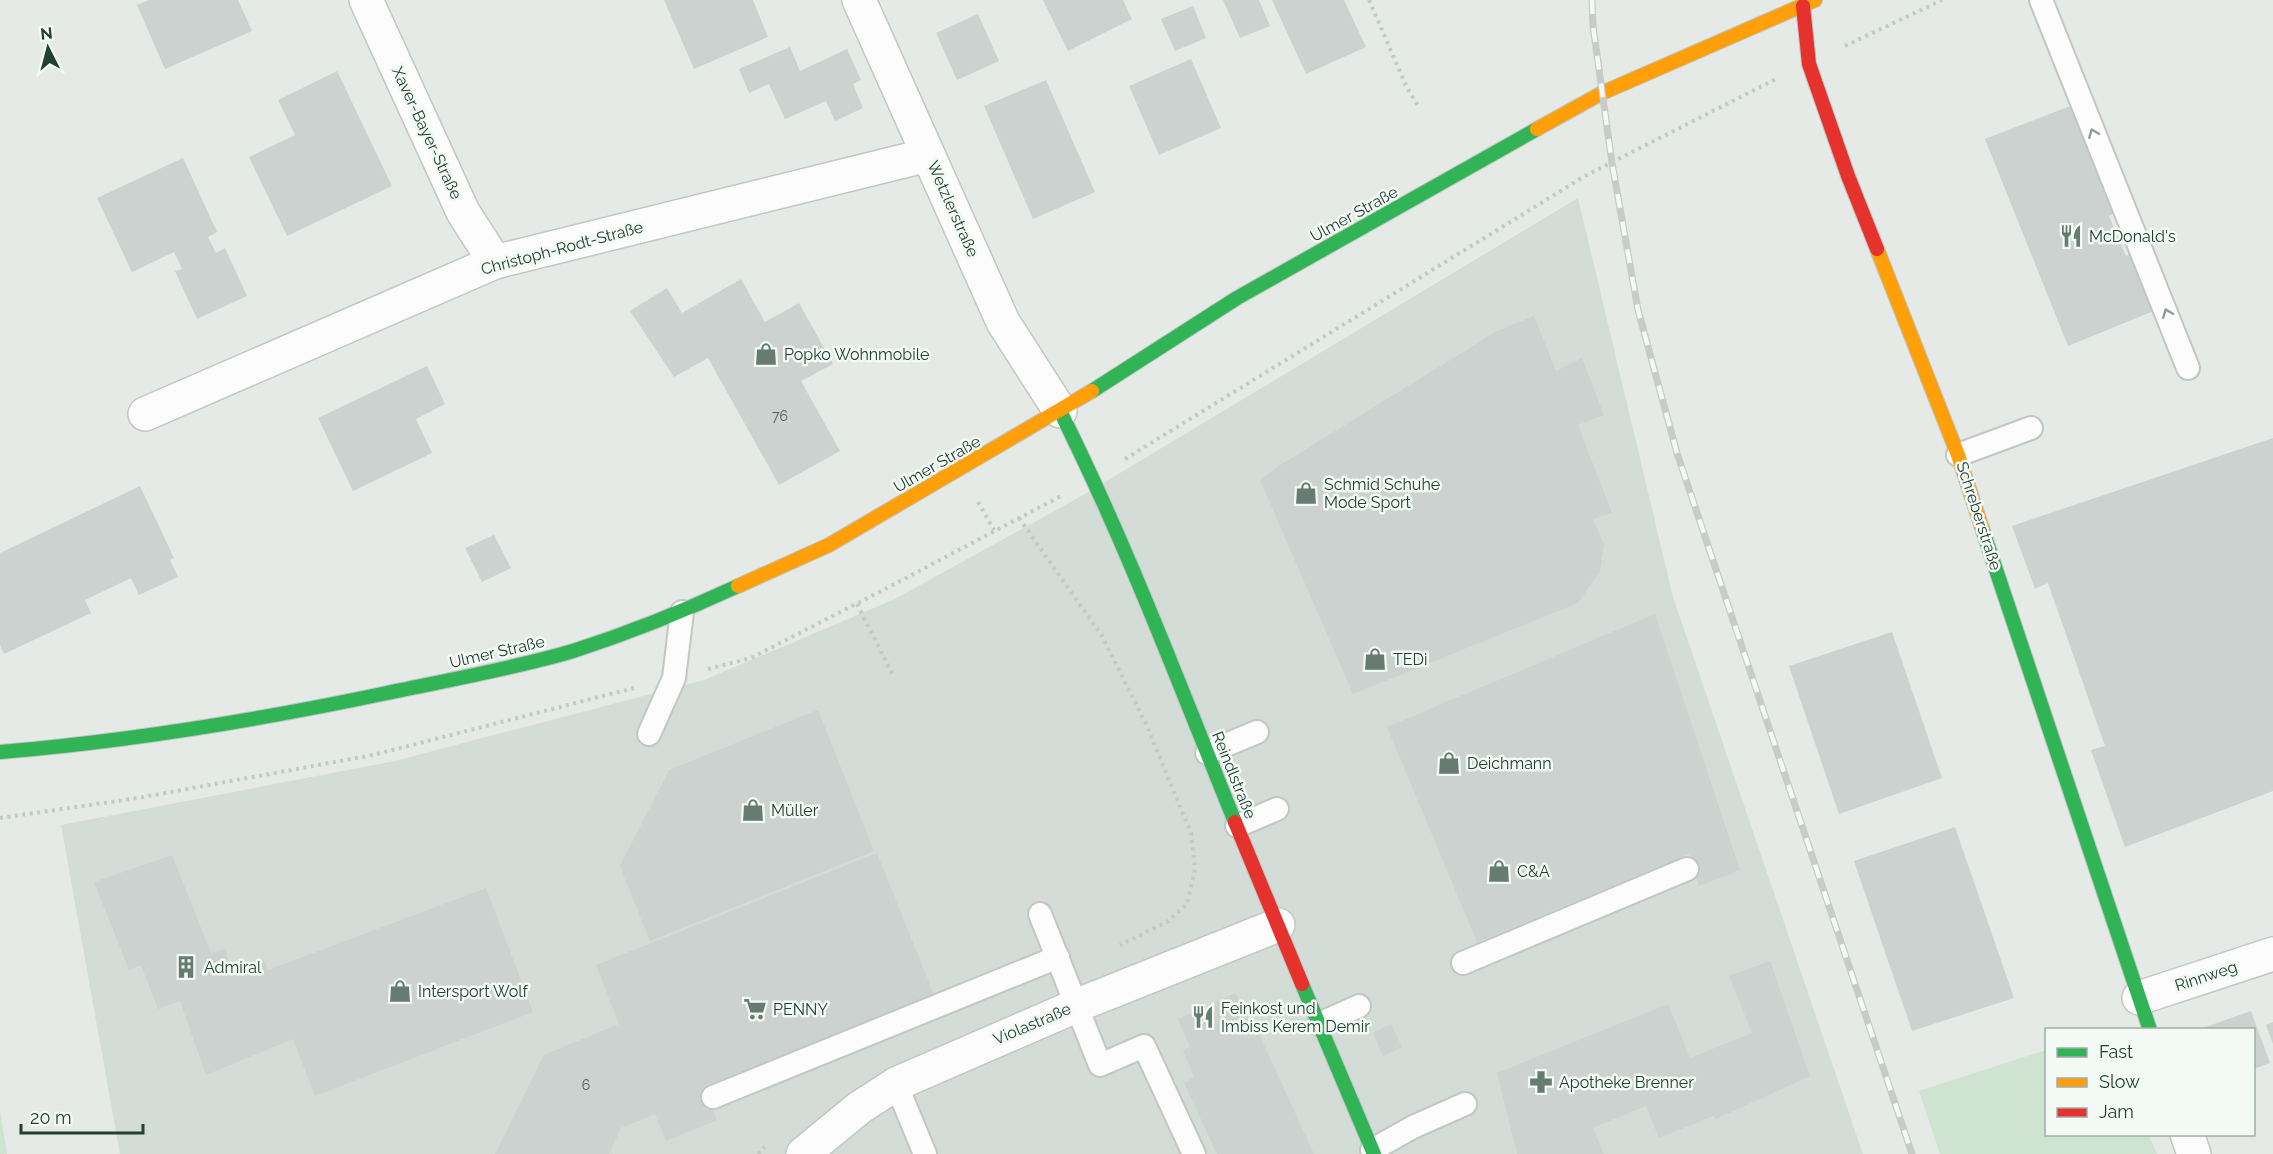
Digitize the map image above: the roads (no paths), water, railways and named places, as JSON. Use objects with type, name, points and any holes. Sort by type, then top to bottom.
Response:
[{"type":"main road","name":"Schreberstraße","points":[[1809,3],[1809,64],[1848,176],[1958,455],[2150,1028]]},
{"type":"main road","name":"Ulmer Straße","points":[[0,752],[60,747],[285,715],[483,673],[572,651],[682,612],[829,545],[1060,411],[1238,298],[1602,93],[1673,60],[1809,3]]},
{"type":"main road","name":"Reindlstraße","points":[[1060,411],[1094,478],[1171,658],[1207,753],[1373,1152]]},
{"type":"street","name":"Xaver-Bayer-Straße","points":[[366,0],[463,212],[495,262]]},
{"type":"street","name":"Wetzlerstraße","points":[[859,0],[1004,322],[1060,411]]},
{"type":"street","name":"Christoph-Rodt-Straße","points":[[145,414],[495,262],[928,155]]},
{"type":"street","name":"Violastraße","points":[[803,1154],[859,1108],[896,1084],[1078,1005],[1278,925]]},
{"type":"street","name":"Rinnweg","points":[[2139,998],[2273,954]]},
{"type":"street","points":[[2188,1136],[2194,1154]]},
{"type":"lane","points":[[2040,0],[2188,368]]},
{"type":"lane","points":[[1958,455],[2031,428]]},
{"type":"lane","points":[[650,734],[674,678],[682,612]]},
{"type":"lane","points":[[1207,753],[1257,732]]},
{"type":"lane","points":[[1237,826],[1277,809]]},
{"type":"lane","points":[[1463,963],[1687,869]]},
{"type":"lane","points":[[1040,914],[1100,1065],[1144,1046],[1194,1154]]},
{"type":"lane","points":[[714,1097],[1058,957]]},
{"type":"lane","points":[[1319,1024],[1359,1006]]},
{"type":"lane","points":[[896,1084],[925,1154]]},
{"type":"lane","points":[[1373,1152],[1413,1127],[1465,1104]]},
{"type":"railway","points":[[1592,0],[1593,26],[1612,163],[1638,310],[1677,453],[1912,1154]]},
{"type":"place","name":"McDonald's","points":[[2071,236]]},
{"type":"place","name":"Popko Wohnmobile","points":[[766,354]]},
{"type":"place","name":"Schmid Schuhe Mode Sport","points":[[1306,493]]},
{"type":"place","name":"TEDi","points":[[1375,659]]},
{"type":"place","name":"Deichmann","points":[[1449,763]]},
{"type":"place","name":"Müller","points":[[753,810]]},
{"type":"place","name":"C&A","points":[[1499,871]]},
{"type":"place","name":"Admiral","points":[[186,967]]},
{"type":"place","name":"Intersport Wolf","points":[[400,991]]},
{"type":"place","name":"PENNY","points":[[755,1009]]},
{"type":"place","name":"Feinkost und Imbiss Kerem Demir","points":[[1203,1017]]},
{"type":"place","name":"Apotheke Brenner","points":[[1541,1082]]}]
